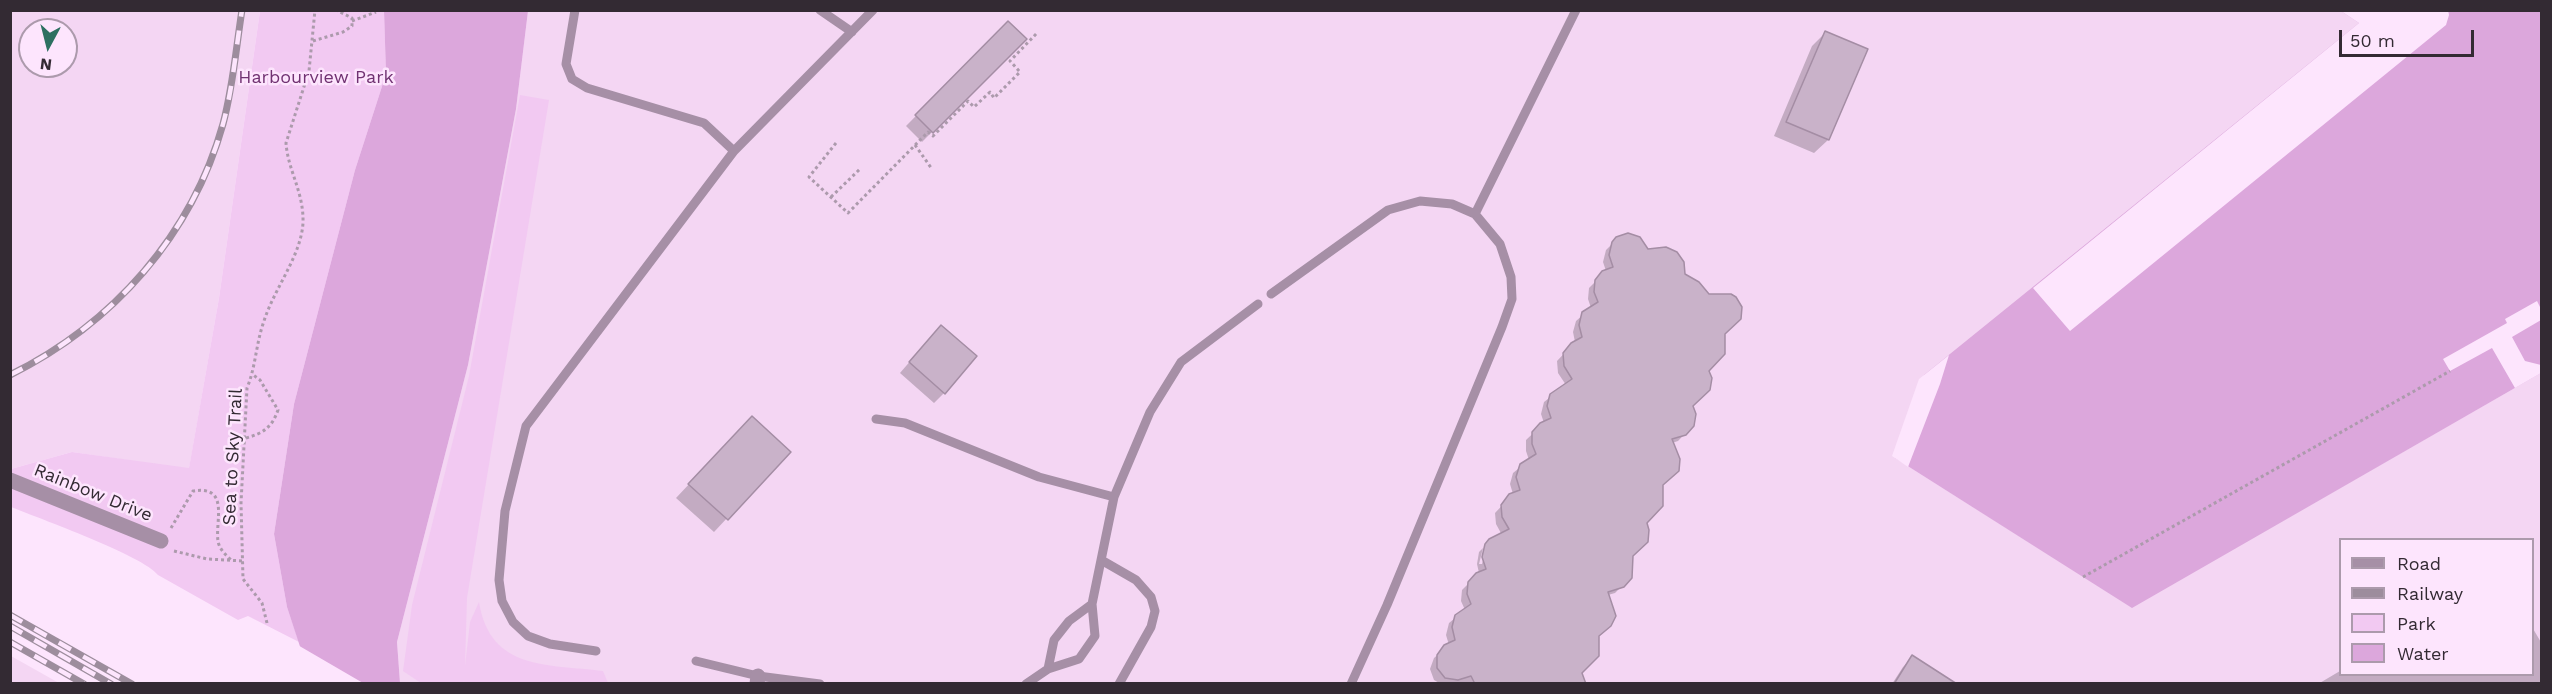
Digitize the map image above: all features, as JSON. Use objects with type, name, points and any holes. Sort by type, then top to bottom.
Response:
[{"type":"street","name":"Rainbow Drive","points":[[10,480],[161,541]]},
{"type":"lane","points":[[575,10],[566,64],[572,79],[587,88],[704,123],[734,151]]},
{"type":"lane","points":[[819,10],[852,32]]},
{"type":"lane","points":[[596,651],[550,644],[528,636],[513,622],[502,601],[499,580],[505,511],[526,426],[734,151],[873,10]]},
{"type":"lane","points":[[1475,214],[1576,10]]},
{"type":"lane","points":[[1271,294],[1388,210],[1420,201],[1452,204],[1475,214],[1500,244],[1511,277],[1512,299],[1387,605],[1351,684]]},
{"type":"lane","points":[[1026,684],[1048,669],[1079,659],[1095,636],[1092,604],[1114,497],[1150,412],[1180,362],[1258,304]]},
{"type":"lane","points":[[876,419],[905,423],[1039,477],[1114,497]]},
{"type":"lane","points":[[1102,561],[1136,580],[1151,597],[1155,611],[1151,627],[1119,684]]},
{"type":"lane","points":[[1048,669],[1054,640],[1069,621],[1092,604]]},
{"type":"lane","points":[[696,661],[757,680],[820,684]]},
{"type":"path","name":"Sea to Sky Trail","points":[[267,623],[262,603],[243,579],[241,503],[247,388],[264,319],[301,239],[303,213],[300,192],[287,154],[286,143],[309,71],[315,10]]},
{"type":"path","points":[[313,41],[343,32],[352,26],[352,18],[336,10]]},
{"type":"path","points":[[352,21],[376,12]]},
{"type":"path","points":[[836,143],[809,177],[848,213],[928,132],[933,136],[968,101],[974,107],[990,92],[994,98],[1020,72],[1010,61],[1038,32]]},
{"type":"path","points":[[915,145],[932,169]]},
{"type":"path","points":[[831,197],[861,168]]},
{"type":"path","points":[[2083,577],[2450,371]]},
{"type":"path","points":[[246,438],[273,424],[278,410],[260,380],[252,374]]},
{"type":"path","name":"Sea to Sky Trail","points":[[161,541],[164,533],[168,535],[188,495],[193,491],[204,491],[215,496],[219,515],[218,543],[232,561]]},
{"type":"path","points":[[161,541],[161,546],[189,556],[243,561]]},
{"type":"shaded area","points":[[11,11],[260,11],[219,298],[189,469],[72,452],[11,469]]},
{"type":"shaded area","points":[[528,11],[2448,11],[1895,458],[2132,607],[2541,373],[2541,683],[400,684],[397,642],[468,365],[516,109]]},
{"type":"shaded area","points":[[11,656],[59,683],[11,683]]},
{"type":"green space","name":"Harbourview Park","points":[[260,11],[384,11],[386,74],[355,170],[294,404],[274,534],[287,607],[299,642],[248,616],[238,620],[158,575],[133,558],[11,507],[11,469],[72,452],[189,468],[219,298]]},
{"type":"green space","points":[[520,95],[549,100],[467,598],[465,666],[470,622],[479,602],[485,624],[495,641],[509,652],[524,660],[542,664],[603,671],[608,683],[465,684],[464,681],[463,683],[421,683],[403,671],[412,605],[469,376]]},
{"type":"water","points":[[384,11],[528,11],[516,109],[468,365],[397,642],[400,683],[312,683],[287,607],[274,534],[294,404],[355,170],[386,74]]},
{"type":"water","points":[[2341,11],[2541,11],[2541,373],[2132,608],[1895,458],[1924,375],[2359,23]]},
{"type":"pier","points":[[2448,10],[2449,15],[2446,25],[2070,331],[2033,288],[2359,23],[2341,11]]},
{"type":"pier","points":[[2537,301],[2541,309],[2541,320],[2512,337],[2525,361],[2541,365],[2541,373],[2515,388],[2492,348],[2450,371],[2443,359],[2507,323],[2505,319]]},
{"type":"pier","points":[[1949,355],[1908,467],[1892,456],[1919,379]]},
{"type":"pier","points":[[296,644],[363,683],[309,684]]},
{"type":"building","points":[[1008,21],[1027,39],[933,133],[915,115]]},
{"type":"building","points":[[1825,31],[1868,49],[1829,140],[1786,122]]},
{"type":"building","points":[[1628,233],[1640,237],[1648,249],[1666,247],[1677,252],[1684,262],[1685,274],[1699,282],[1709,294],[1731,294],[1736,297],[1742,307],[1741,319],[1725,334],[1725,354],[1709,371],[1712,378],[1710,390],[1693,406],[1696,414],[1694,426],[1686,435],[1672,439],[1680,459],[1679,471],[1663,485],[1663,506],[1647,523],[1648,542],[1633,556],[1632,578],[1624,587],[1608,592],[1616,616],[1611,626],[1599,636],[1599,656],[1582,673],[1586,684],[1475,684],[1471,676],[1458,680],[1445,678],[1437,668],[1437,655],[1444,645],[1455,640],[1452,627],[1455,615],[1471,604],[1467,594],[1468,582],[1476,573],[1486,569],[1482,557],[1485,544],[1489,539],[1509,529],[1502,517],[1501,505],[1509,494],[1520,490],[1516,477],[1520,464],[1536,454],[1532,444],[1532,432],[1540,423],[1551,418],[1547,406],[1550,394],[1572,379],[1564,366],[1563,353],[1571,343],[1582,337],[1579,325],[1582,312],[1598,302],[1594,292],[1595,280],[1602,271],[1613,267],[1609,255],[1612,242],[1616,237]]},
{"type":"building","points":[[941,325],[977,356],[945,394],[909,362]]},
{"type":"building","points":[[752,416],[791,452],[728,520],[688,484]]},
{"type":"building","points":[[1912,655],[1957,684],[1894,684]]},
{"type":"railway","points":[[10,375],[47,354],[82,330],[144,272],[169,239],[191,203],[209,165],[223,124],[232,82],[242,10]]},
{"type":"railway","points":[[10,615],[132,684]]},
{"type":"railway","points":[[10,626],[111,684]]},
{"type":"railway","points":[[10,642],[84,684]]}]
